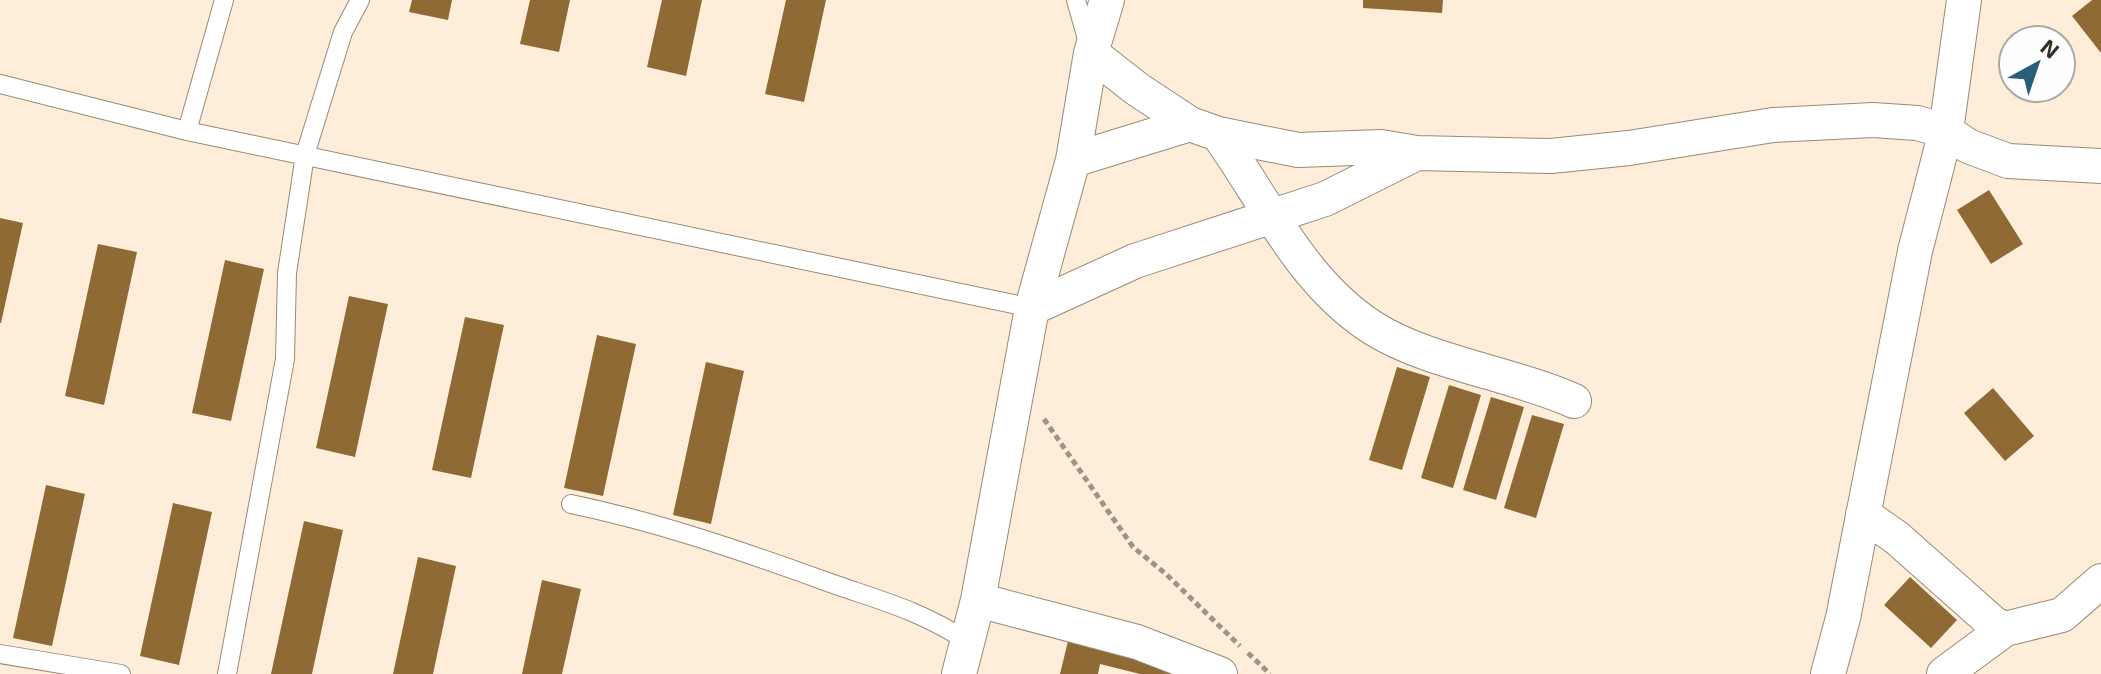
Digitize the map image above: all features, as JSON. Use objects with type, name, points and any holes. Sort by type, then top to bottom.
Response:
[{"type":"street","points":[[959,674],[978,600],[1032,308],[1073,160],[1091,53],[1107,0]]},
{"type":"street","points":[[1828,674],[1843,618],[1915,251],[1946,131],[1964,0]]},
{"type":"street","points":[[1091,53],[1137,89],[1204,129],[1298,150],[1381,147],[1417,153],[1551,156],[1629,148],[1773,125],[1873,120],[1917,123],[1946,131],[1968,146],[2008,161],[2101,166]]},
{"type":"street","points":[[1073,160],[1204,129]]},
{"type":"street","points":[[1204,129],[1290,247],[1326,288],[1374,329],[1430,352],[1574,401]]},
{"type":"street","points":[[1032,308],[1135,261],[1325,199],[1417,153]]},
{"type":"street","points":[[1863,514],[1897,538],[1994,624],[2005,629]]},
{"type":"street","points":[[2062,615],[2101,581]]},
{"type":"street","points":[[978,600],[1137,642],[1220,674]]},
{"type":"street","points":[[1944,674],[2005,629],[2062,615],[2101,615]]},
{"type":"lane","points":[[187,131],[224,0]]},
{"type":"lane","points":[[227,674],[285,359],[287,273],[305,155],[343,32],[360,0]]},
{"type":"lane","points":[[1076,0],[1091,53]]},
{"type":"lane","points":[[0,84],[187,131],[1032,308]]},
{"type":"lane","points":[[571,504],[646,521],[929,616],[967,641]]},
{"type":"lane","points":[[0,654],[121,674]]},
{"type":"path","points":[[1020,381],[1133,547],[1166,574],[1270,674]]},
{"type":"building","points":[[412,0],[452,0],[448,20],[409,12]]},
{"type":"building","points":[[530,0],[570,0],[559,52],[520,44]]},
{"type":"building","points":[[662,0],[702,0],[686,76],[647,67]]},
{"type":"building","points":[[786,0],[826,0],[804,102],[765,94]]},
{"type":"building","points":[[1363,0],[1443,0],[1442,13],[1363,8]]},
{"type":"building","points":[[2092,0],[2101,0],[2101,53],[2072,16]]},
{"type":"building","points":[[1989,190],[2023,244],[1991,264],[1957,210]]},
{"type":"building","points":[[0,218],[23,223],[1,323],[0,323]]},
{"type":"building","points":[[98,244],[137,252],[104,405],[65,396]]},
{"type":"building","points":[[225,260],[264,269],[231,421],[192,413]]},
{"type":"building","points":[[349,296],[388,304],[355,457],[316,448]]},
{"type":"building","points":[[465,317],[504,325],[471,478],[432,470]]},
{"type":"building","points":[[597,335],[636,344],[603,496],[564,488]]},
{"type":"building","points":[[706,362],[744,371],[711,524],[673,515]]},
{"type":"building","points":[[1397,367],[1430,377],[1402,470],[1369,460]]},
{"type":"building","points":[[1449,385],[1481,395],[1453,488],[1421,478]]},
{"type":"building","points":[[1993,388],[2034,436],[2005,461],[1964,413]]},
{"type":"building","points":[[1491,397],[1524,407],[1496,500],[1463,490]]},
{"type":"building","points":[[1532,415],[1564,424],[1536,518],[1504,508]]},
{"type":"building","points":[[46,485],[85,494],[52,646],[13,638]]},
{"type":"building","points":[[173,503],[212,512],[179,665],[140,656]]},
{"type":"building","points":[[304,521],[343,530],[312,674],[271,674]]},
{"type":"building","points":[[418,557],[456,566],[433,674],[393,674]]},
{"type":"building","points":[[1910,577],[1957,620],[1931,648],[1884,605]]},
{"type":"building","points":[[542,580],[581,589],[562,674],[522,674]]},
{"type":"building","points":[[1069,637],[1179,665],[1177,674],[1140,674],[1100,664],[1098,674],[1060,674]]}]
